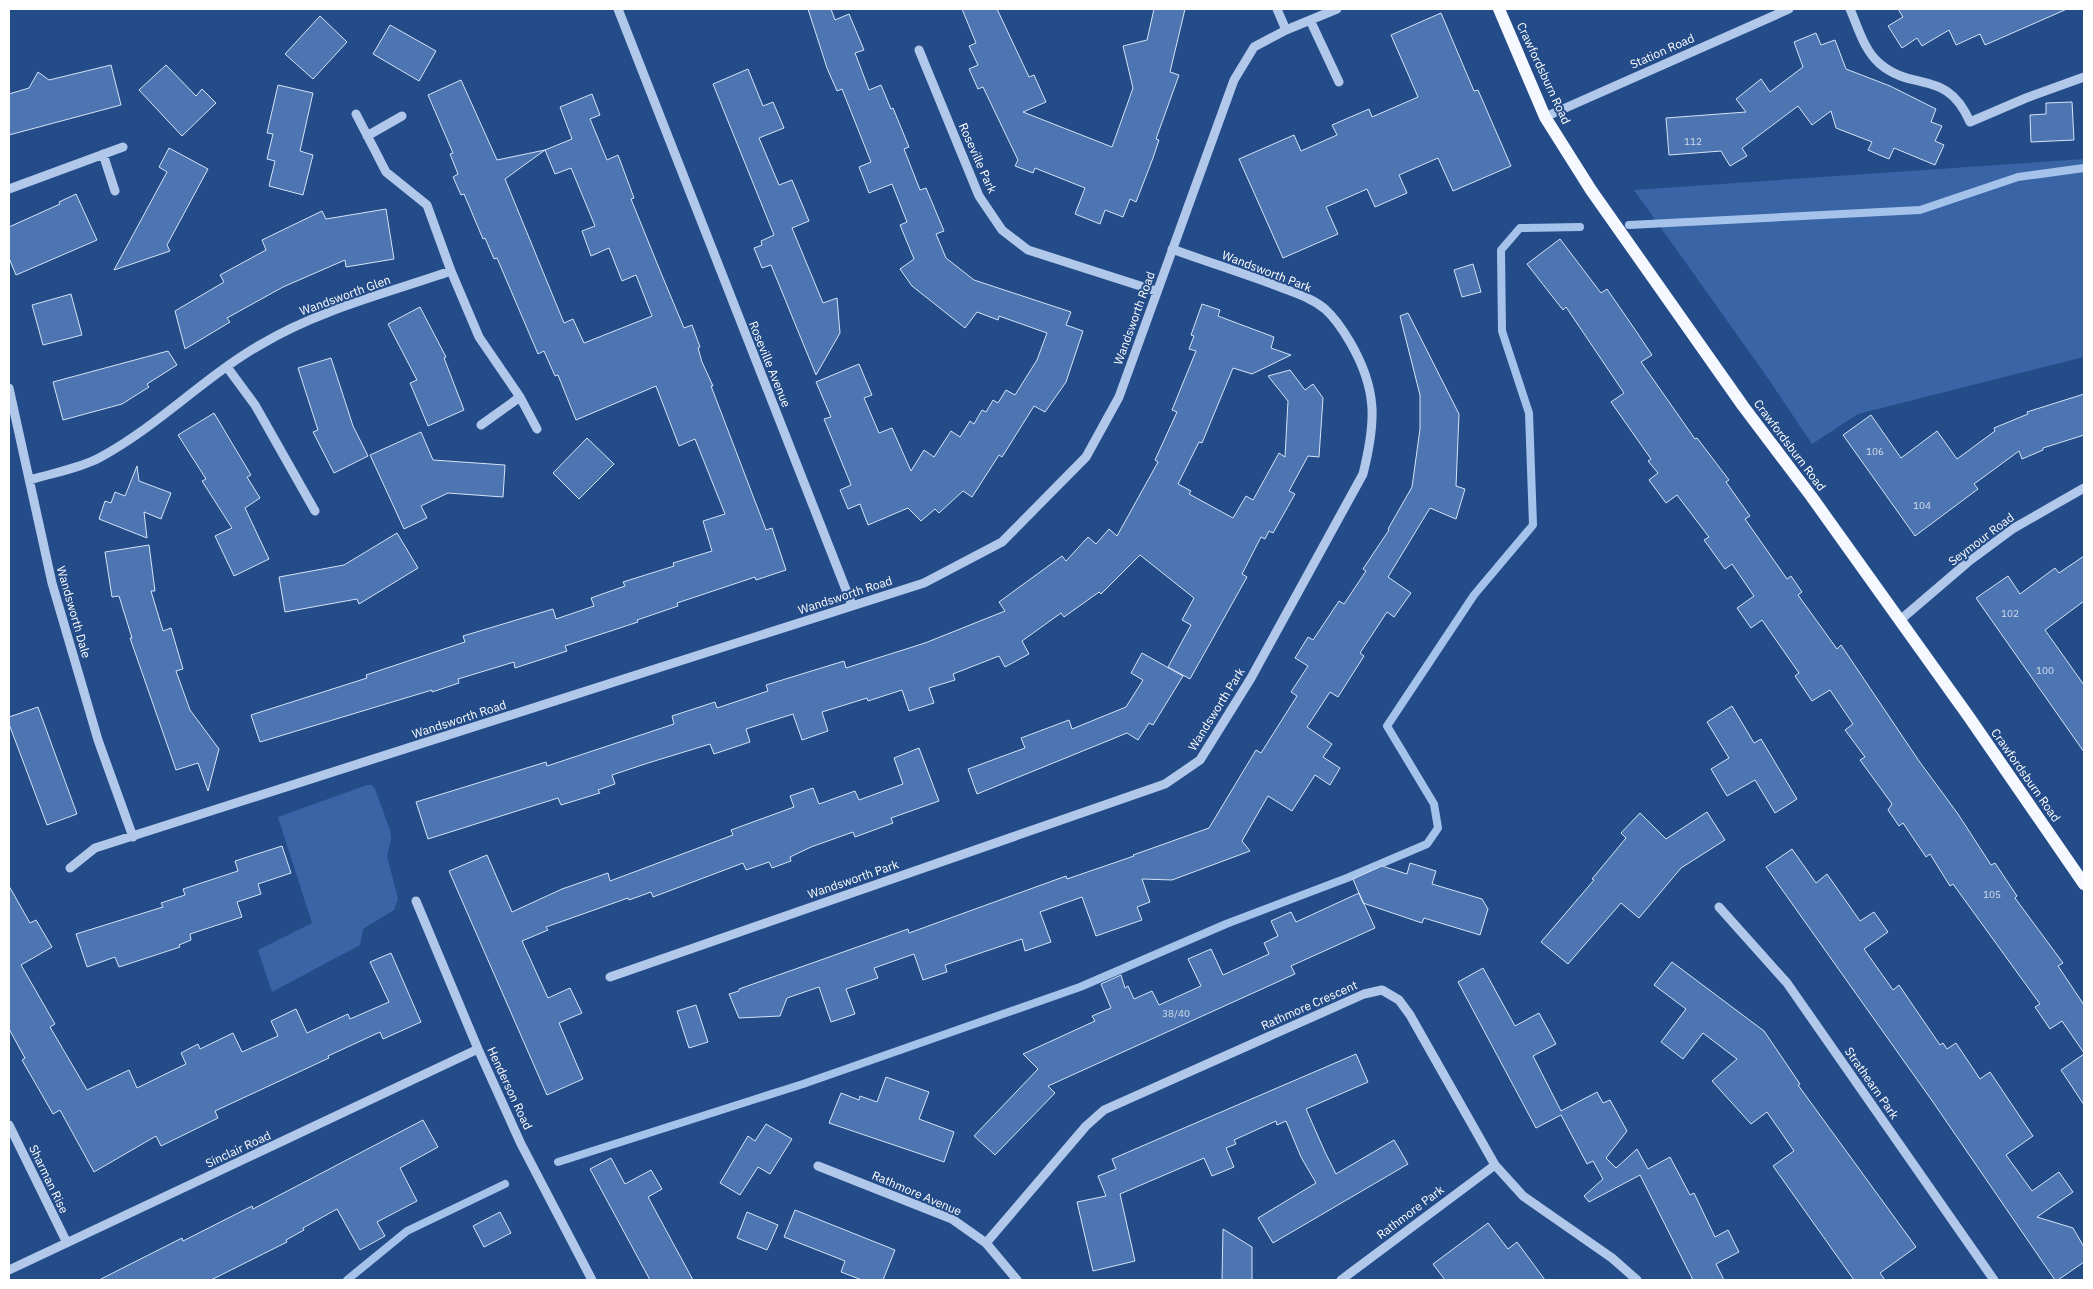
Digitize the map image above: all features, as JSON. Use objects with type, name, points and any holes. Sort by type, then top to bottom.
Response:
[{"type":"main road","name":"Crawfordsburn Road","points":[[1499,9],[1545,117],[1591,190],[1743,406],[1811,496],[2084,884]]},
{"type":"street","name":"Roseville Avenue","points":[[618,9],[852,605]]},
{"type":"street","points":[[1277,9],[1286,30]]},
{"type":"street","name":"Wandsworth Road","points":[[70,868],[95,848],[924,583],[1002,542],[1086,457],[1119,397],[1234,80],[1254,47],[1286,30],[1337,9]]},
{"type":"street","name":"Station Road","points":[[1545,117],[1789,9]]},
{"type":"street","points":[[1850,9],[1868,48],[1879,63],[1902,76],[1944,88],[1956,99],[1970,122],[2026,98],[2084,77]]},
{"type":"street","points":[[1310,20],[1339,82]]},
{"type":"street","name":"Roseville Park","points":[[919,50],[979,196],[1002,230],[1028,250],[1156,291]]},
{"type":"street","points":[[356,114],[386,172],[427,205],[450,271],[479,337],[520,397],[537,430]]},
{"type":"street","points":[[367,136],[402,116]]},
{"type":"street","points":[[9,189],[123,147]]},
{"type":"street","points":[[103,154],[115,191]]},
{"type":"street","name":"Wandsworth Park","points":[[610,977],[1166,784],[1200,760],[1251,678],[1363,474],[1372,438],[1373,408],[1368,379],[1356,353],[1339,325],[1325,309],[1308,298],[1280,287],[1172,249]]},
{"type":"street","name":"Wandsworth Glen","points":[[30,480],[97,459],[154,424],[227,367],[260,344],[312,318],[450,271]]},
{"type":"street","points":[[227,367],[255,405],[315,511]]},
{"type":"street","name":"Wandsworth Dale","points":[[9,388],[52,583],[98,740],[134,837]]},
{"type":"street","points":[[481,425],[520,397]]},
{"type":"street","name":"Seymour Road","points":[[1899,621],[1968,562],[2014,528],[2084,488]]},
{"type":"street","name":"Henderson Road","points":[[416,902],[478,1049],[521,1144],[592,1280]]},
{"type":"street","name":"Strathearn Park","points":[[1719,907],[1787,983],[1994,1280]]},
{"type":"street","name":"Rathmore Crescent","points":[[986,1243],[1086,1126],[1104,1110],[1364,994],[1382,990],[1399,1000],[1410,1015],[1495,1165],[1523,1196],[1612,1258],[1637,1280]]},
{"type":"street","name":"Sinclair Road","points":[[9,1270],[478,1049]]},
{"type":"street","name":"Sharman Rise","points":[[9,1126],[67,1243]]},
{"type":"street","name":"Rathmore Park","points":[[1341,1280],[1495,1165]]},
{"type":"street","name":"Rathmore Avenue","points":[[818,1166],[952,1219],[986,1243],[1017,1280]]},
{"type":"shaded area","points":[[2084,159],[2084,357],[1858,414],[1812,444],[1765,374],[1634,190]]},
{"type":"shaded area","points":[[367,785],[372,785],[375,789],[390,830],[391,839],[387,856],[398,899],[394,910],[363,929],[360,945],[272,992],[258,950],[312,923],[278,817]]},
{"type":"building","points":[[808,9],[831,9],[835,20],[849,14],[864,50],[855,53],[869,90],[881,85],[891,109],[893,108],[909,147],[904,149],[920,190],[926,188],[944,231],[936,234],[946,258],[974,280],[1071,312],[1066,325],[1083,331],[1066,382],[1045,412],[1034,406],[1002,457],[999,455],[972,497],[963,491],[939,513],[935,509],[921,521],[908,508],[868,525],[860,504],[848,509],[840,490],[851,485],[824,419],[831,417],[816,382],[859,364],[872,395],[864,398],[879,433],[892,428],[911,471],[924,450],[934,457],[951,431],[960,437],[970,421],[974,424],[982,410],[986,412],[993,400],[998,403],[1006,390],[1015,395],[1037,360],[1047,333],[999,316],[998,320],[977,312],[965,328],[912,286],[900,269],[914,259],[900,225],[907,222],[892,184],[869,193],[859,167],[871,162],[842,89],[837,91],[827,68]]},
{"type":"building","points":[[962,9],[997,9],[1029,77],[1034,75],[1046,102],[1023,112],[1112,147],[1133,88],[1123,46],[1147,40],[1154,9],[1185,9],[1170,72],[1179,75],[1156,139],[1159,140],[1153,158],[1136,202],[1130,199],[1123,217],[1105,210],[1100,224],[1075,214],[1085,188],[1035,168],[1033,173],[1015,166],[1018,160],[983,87],[978,89],[969,69],[978,65],[969,46],[976,43]]},
{"type":"building","points":[[1898,9],[2067,9],[1985,45],[1980,34],[1956,45],[1949,30],[1922,46],[1917,38],[1902,48],[1888,26],[1903,17]]},
{"type":"building","points":[[1441,13],[1474,91],[1478,90],[1511,166],[1453,191],[1438,158],[1399,175],[1407,193],[1375,207],[1367,189],[1326,207],[1338,234],[1283,258],[1239,159],[1294,135],[1301,151],[1337,135],[1332,125],[1369,109],[1372,117],[1418,97],[1391,35]]},
{"type":"building","points":[[320,16],[347,42],[313,79],[285,54]]},
{"type":"building","points":[[390,25],[436,51],[419,81],[373,54]]},
{"type":"building","points":[[1816,33],[1821,45],[1835,40],[1846,69],[1890,86],[1936,109],[1931,122],[1942,126],[1935,141],[1944,145],[1935,165],[1894,148],[1889,159],[1877,154],[1868,150],[1872,142],[1836,128],[1831,111],[1812,125],[1798,106],[1742,148],[1747,156],[1730,166],[1721,151],[1669,155],[1666,118],[1746,112],[1736,99],[1761,79],[1770,92],[1803,67],[1794,42]]},
{"type":"building","points":[[111,65],[121,105],[9,135],[9,94],[29,88],[38,72],[49,80]]},
{"type":"building","points":[[166,65],[196,96],[202,89],[216,103],[182,136],[139,90]]},
{"type":"building","points":[[748,69],[763,106],[773,102],[784,128],[759,138],[779,185],[792,180],[809,221],[792,228],[823,303],[837,298],[840,333],[816,375],[771,265],[762,268],[754,248],[762,245],[761,241],[774,235],[713,84]]},
{"type":"building","points":[[461,80],[497,160],[545,150],[572,139],[560,107],[592,94],[600,115],[590,119],[607,160],[618,155],[634,198],[631,199],[684,328],[692,325],[700,347],[698,348],[702,362],[713,386],[711,386],[766,530],[772,528],[786,570],[756,580],[755,577],[677,603],[678,606],[637,620],[638,622],[565,646],[567,651],[515,668],[514,662],[458,679],[459,683],[432,692],[432,690],[260,742],[251,715],[367,678],[366,675],[465,642],[463,636],[553,609],[556,619],[594,606],[591,598],[625,586],[623,582],[674,566],[673,563],[712,551],[703,521],[725,514],[695,439],[679,446],[656,386],[576,420],[558,375],[555,376],[544,351],[538,354],[497,258],[494,259],[485,238],[483,239],[464,194],[461,195],[453,177],[458,174],[450,154],[453,153],[428,95]],"holes":[[[545,150],[555,174],[571,168],[595,226],[582,231],[591,256],[609,248],[622,281],[636,275],[652,316],[584,343],[573,319],[564,323],[505,179]]]},
{"type":"building","points":[[278,85],[313,93],[300,151],[313,155],[303,195],[269,186],[275,161],[267,159],[273,134],[267,133]]},
{"type":"building","points":[[2072,102],[2074,140],[2031,142],[2030,115],[2046,114],[2046,103]]},
{"type":"building","points":[[169,148],[208,169],[167,245],[170,251],[114,270],[167,172],[159,167]]},
{"type":"building","points":[[76,194],[97,240],[16,275],[9,258],[9,227],[60,204],[59,202]]},
{"type":"building","points":[[386,209],[394,259],[346,267],[345,260],[283,287],[227,318],[230,322],[185,349],[175,311],[224,282],[220,275],[266,250],[262,240],[322,211],[326,219]]},
{"type":"building","points":[[1560,239],[1601,293],[1607,289],[1652,355],[1641,362],[1695,439],[1697,438],[1729,480],[1726,482],[1750,516],[1745,519],[1787,579],[1791,576],[1802,592],[1798,595],[1837,649],[1841,645],[1991,865],[1995,863],[2017,896],[2015,898],[2063,963],[2058,966],[2084,1005],[2084,1053],[2062,1021],[2050,1029],[2035,1007],[2040,1004],[1953,884],[1950,886],[1930,854],[1926,857],[1903,823],[1899,826],[1888,810],[1892,804],[1860,760],[1865,757],[1845,730],[1853,724],[1830,690],[1812,701],[1795,676],[1799,673],[1762,620],[1751,628],[1737,608],[1754,596],[1732,564],[1725,569],[1704,540],[1709,537],[1677,495],[1666,503],[1649,480],[1658,473],[1648,461],[1651,459],[1611,402],[1624,393],[1566,307],[1563,310],[1527,264]]},
{"type":"building","points":[[1473,264],[1481,292],[1462,297],[1454,270]]},
{"type":"building","points":[[71,294],[82,335],[43,345],[32,305]]},
{"type":"building","points":[[1202,304],[1220,310],[1218,316],[1274,337],[1271,348],[1291,355],[1252,374],[1233,368],[1202,443],[1199,442],[1178,484],[1191,491],[1189,494],[1233,518],[1246,496],[1253,500],[1279,453],[1285,457],[1288,401],[1268,376],[1290,370],[1305,390],[1313,384],[1323,398],[1319,457],[1308,456],[1289,491],[1295,494],[1273,533],[1269,531],[1265,539],[1261,537],[1242,574],[1247,577],[1190,679],[1168,667],[1191,625],[1182,620],[1194,598],[1140,555],[1101,594],[1099,592],[1064,617],[1061,613],[1022,641],[1029,654],[1005,667],[999,656],[953,674],[955,680],[929,688],[934,703],[909,711],[902,690],[868,701],[867,698],[822,712],[828,731],[802,740],[793,714],[746,729],[750,742],[714,754],[710,744],[612,775],[615,784],[598,790],[600,793],[561,805],[558,798],[428,839],[416,802],[546,762],[547,766],[674,724],[672,716],[715,702],[717,708],[768,691],[766,685],[844,661],[846,668],[925,643],[1005,611],[999,602],[1062,556],[1066,561],[1088,537],[1096,544],[1109,529],[1117,536],[1158,462],[1155,460],[1177,412],[1172,410],[1196,351],[1189,349],[1194,336],[1191,335]]},
{"type":"building","points":[[420,307],[446,357],[444,358],[464,410],[428,426],[410,383],[417,380],[388,324]]},
{"type":"building","points":[[1408,313],[1459,414],[1456,486],[1465,489],[1456,519],[1430,508],[1388,577],[1411,593],[1394,617],[1387,612],[1360,653],[1364,656],[1338,697],[1330,692],[1307,727],[1332,744],[1323,757],[1340,768],[1330,785],[1315,775],[1292,811],[1268,796],[1242,841],[1250,851],[1172,880],[1142,879],[1150,902],[1137,907],[1142,920],[1096,936],[1082,897],[1040,912],[1051,942],[1025,951],[1022,939],[945,965],[947,972],[923,980],[914,954],[874,968],[878,978],[846,989],[855,1014],[831,1022],[819,987],[787,998],[780,1016],[739,1018],[729,994],[739,991],[739,989],[908,929],[909,933],[1066,876],[1067,879],[1209,828],[1256,750],[1261,753],[1297,696],[1291,692],[1308,666],[1295,658],[1308,637],[1313,640],[1339,601],[1344,604],[1366,571],[1363,569],[1389,530],[1412,487],[1420,429],[1420,395],[1400,316]]},
{"type":"building","points":[[168,351],[177,365],[147,384],[149,387],[122,404],[63,420],[53,382]]},
{"type":"building","points":[[331,358],[353,426],[368,456],[334,473],[313,432],[318,430],[298,368]]},
{"type":"building","points":[[2084,394],[2084,435],[2043,448],[2043,450],[2022,459],[2019,451],[1974,484],[1978,489],[1915,536],[1843,435],[1871,415],[1901,458],[1937,431],[1957,459],[1995,431],[1994,428],[2028,414],[2027,412]]},
{"type":"building","points":[[214,413],[251,475],[247,477],[260,498],[245,508],[269,559],[234,576],[215,536],[232,528],[202,481],[206,479],[178,435]]},
{"type":"building","points":[[421,432],[433,460],[505,465],[503,497],[448,493],[421,506],[427,518],[404,529],[370,455]]},
{"type":"building","points":[[587,438],[614,464],[579,499],[553,473]]},
{"type":"building","points":[[137,466],[139,481],[171,493],[161,519],[144,512],[147,538],[99,519],[105,501],[111,503],[115,492],[125,496]]},
{"type":"building","points":[[397,533],[418,568],[359,604],[357,599],[285,612],[279,577],[344,565]]},
{"type":"building","points":[[149,545],[155,591],[151,591],[163,631],[171,628],[183,669],[176,671],[190,710],[219,749],[208,791],[198,763],[176,770],[130,638],[132,638],[119,596],[112,597],[105,552]]},
{"type":"building","points":[[2084,556],[2084,601],[2045,630],[2084,685],[2084,752],[1976,598],[2008,576],[2020,594],[2055,568],[2059,573]]},
{"type":"building","points":[[1142,653],[1183,676],[1153,725],[1149,723],[1138,740],[1127,733],[977,794],[968,769],[1025,748],[1021,738],[1069,720],[1072,729],[1126,707],[1143,680],[1131,673]]},
{"type":"building","points":[[1732,706],[1754,743],[1761,739],[1797,799],[1775,813],[1755,780],[1727,796],[1711,769],[1729,758],[1707,722]]},
{"type":"building","points":[[38,707],[77,814],[47,825],[9,724],[9,717]]},
{"type":"building","points":[[919,748],[939,801],[891,818],[893,823],[855,837],[853,832],[811,847],[790,857],[791,861],[772,868],[769,862],[746,870],[743,863],[653,897],[651,892],[629,900],[628,898],[546,927],[548,930],[522,941],[548,998],[570,988],[582,1013],[559,1023],[583,1079],[547,1095],[449,871],[487,855],[512,912],[562,889],[608,873],[610,881],[733,835],[731,830],[794,807],[790,796],[813,788],[819,804],[855,791],[859,800],[903,784],[894,758]]},
{"type":"building","points":[[1707,812],[1725,840],[1681,868],[1639,918],[1621,903],[1568,964],[1541,942],[1594,880],[1592,879],[1626,838],[1621,833],[1640,813],[1666,839]]},
{"type":"building","points":[[282,846],[291,873],[258,884],[261,894],[237,902],[242,917],[190,934],[191,940],[179,945],[180,947],[119,967],[115,957],[87,967],[76,934],[163,907],[161,903],[185,895],[183,889],[238,871],[235,861]]},
{"type":"building","points":[[1792,849],[1816,883],[1827,874],[1860,921],[1874,912],[1888,932],[1864,949],[1893,990],[1899,985],[1940,1045],[1943,1043],[1947,1049],[1956,1043],[1980,1079],[1990,1072],[2033,1136],[2006,1155],[2032,1191],[2059,1172],[2073,1192],[2037,1217],[2073,1228],[2084,1247],[2084,1262],[2058,1280],[2055,1280],[1933,1102],[1766,867]]},
{"type":"building","points":[[1410,863],[1436,871],[1432,884],[1482,899],[1488,909],[1480,935],[1424,918],[1422,923],[1363,903],[1353,879],[1382,866],[1407,874]]},
{"type":"building","points":[[9,886],[30,923],[36,920],[52,947],[21,965],[55,1024],[50,1027],[87,1090],[129,1070],[137,1088],[186,1064],[181,1053],[198,1044],[200,1049],[233,1033],[242,1052],[278,1036],[271,1021],[296,1009],[307,1033],[348,1014],[350,1019],[389,1002],[370,962],[391,953],[421,1022],[383,1039],[380,1032],[215,1111],[218,1118],[161,1146],[156,1136],[94,1172],[60,1110],[53,1114],[22,1060],[25,1058],[9,1029]]},
{"type":"building","points":[[1359,893],[1375,928],[1291,966],[1295,974],[1048,1086],[1055,1093],[995,1155],[974,1136],[1038,1069],[1023,1054],[1095,1021],[1092,1016],[1111,1008],[1101,984],[1121,975],[1125,988],[1128,986],[1134,999],[1152,991],[1159,1005],[1201,986],[1188,959],[1211,949],[1223,975],[1269,954],[1264,943],[1278,936],[1271,921],[1291,912],[1296,922]]},
{"type":"building","points":[[1672,962],[1764,1031],[1800,1084],[1798,1085],[1916,1247],[1880,1273],[1885,1280],[1854,1280],[1773,1166],[1794,1151],[1767,1112],[1751,1124],[1712,1081],[1737,1059],[1703,1033],[1683,1059],[1661,1042],[1686,1009],[1654,985]]},
{"type":"building","points":[[1483,968],[1515,1026],[1539,1013],[1556,1044],[1533,1056],[1561,1111],[1597,1092],[1603,1103],[1610,1100],[1627,1131],[1606,1158],[1616,1168],[1637,1149],[1648,1169],[1670,1157],[1690,1195],[1694,1193],[1715,1237],[1728,1230],[1739,1252],[1716,1264],[1724,1280],[1693,1280],[1640,1175],[1589,1202],[1584,1196],[1603,1179],[1593,1161],[1587,1164],[1561,1115],[1536,1128],[1458,982]]},
{"type":"building","points":[[696,1005],[708,1042],[689,1048],[677,1011]]},
{"type":"building","points":[[1356,1054],[1368,1082],[1306,1109],[1325,1152],[1336,1174],[1394,1140],[1408,1164],[1273,1243],[1258,1218],[1316,1183],[1301,1157],[1286,1121],[1277,1125],[1276,1121],[1234,1140],[1236,1144],[1226,1148],[1234,1167],[1212,1176],[1204,1158],[1120,1194],[1135,1261],[1093,1271],[1077,1202],[1106,1196],[1098,1176],[1116,1169],[1112,1159]]},
{"type":"building","points":[[2084,1054],[2084,1105],[2061,1070]]},
{"type":"building","points":[[886,1077],[929,1092],[919,1119],[954,1132],[944,1162],[829,1123],[841,1093],[859,1100],[860,1096],[877,1102]]},
{"type":"building","points":[[423,1120],[438,1147],[400,1168],[417,1201],[377,1222],[385,1236],[360,1250],[337,1209],[303,1228],[304,1230],[286,1240],[287,1242],[211,1280],[99,1280],[182,1238],[183,1241],[252,1206],[253,1209]]},
{"type":"building","points":[[766,1124],[792,1139],[770,1174],[758,1167],[740,1195],[720,1183],[748,1136],[755,1141]]},
{"type":"building","points":[[611,1158],[625,1184],[651,1170],[662,1189],[648,1197],[693,1280],[650,1280],[590,1169]]},
{"type":"building","points":[[795,1210],[895,1250],[883,1280],[862,1280],[841,1272],[845,1261],[784,1237]]},
{"type":"building","points":[[500,1212],[511,1233],[484,1247],[473,1226]]},
{"type":"building","points":[[747,1212],[778,1225],[767,1250],[737,1238]]},
{"type":"building","points":[[1488,1223],[1508,1249],[1517,1242],[1545,1280],[1445,1280],[1433,1264]]},
{"type":"building","points":[[1223,1229],[1252,1247],[1252,1280],[1222,1280]]},
{"type":"waterway","points":[[1629,225],[1920,210],[2018,177],[2084,168]]},
{"type":"waterway","points":[[558,1162],[803,1084],[1080,987],[1226,924],[1347,878],[1427,844],[1438,828],[1434,804],[1387,726],[1474,595],[1533,525],[1529,413],[1502,331],[1501,250],[1520,228],[1580,227]]},
{"type":"waterway","points":[[347,1280],[407,1231],[505,1184]]}]
